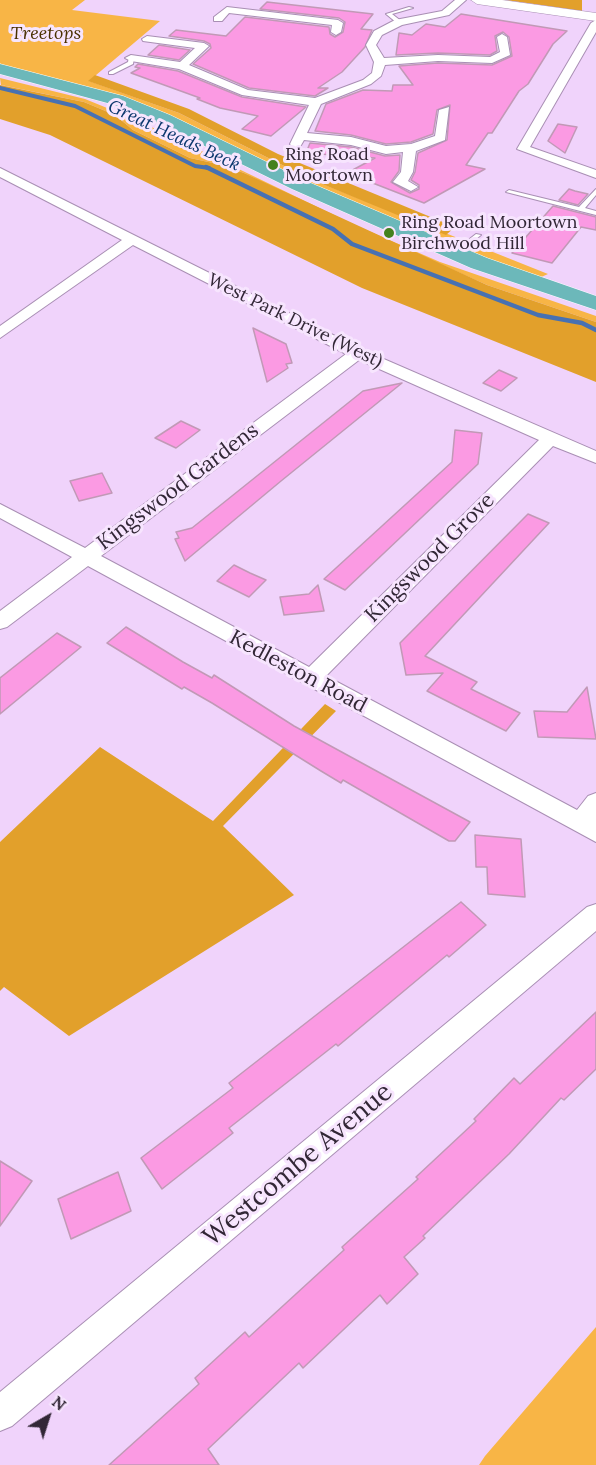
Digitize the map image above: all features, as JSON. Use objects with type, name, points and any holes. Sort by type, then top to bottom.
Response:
[{"type":"highway","points":[[0,69],[79,88],[164,119],[299,185],[455,253],[596,303]]},
{"type":"street","points":[[131,58],[182,66],[246,93],[316,102],[367,82],[377,74],[380,62],[371,45],[370,36],[399,22],[445,13],[461,0]]},
{"type":"street","points":[[477,0],[596,17]]},
{"type":"street","points":[[218,19],[227,10],[238,11],[338,23],[340,32],[318,33],[277,28]]},
{"type":"street","points":[[596,24],[523,149],[596,174]]},
{"type":"street","points":[[380,62],[438,58],[484,65],[506,53],[502,37]]},
{"type":"street","points":[[147,39],[204,46],[182,66]]},
{"type":"street","points":[[582,50],[596,52]]},
{"type":"street","points":[[316,102],[298,140],[351,141],[386,150],[410,148],[436,141],[441,136],[445,110]]},
{"type":"street","points":[[410,148],[407,172],[400,182],[411,187]]},
{"type":"street","name":"West Park Drive (West)","points":[[0,172],[130,240],[357,353],[596,458]]},
{"type":"street","points":[[0,333],[130,240]]},
{"type":"street","name":"Kingswood Gardens","points":[[0,622],[357,353]]},
{"type":"street","name":"Kingswood Grove","points":[[310,679],[551,438]]},
{"type":"street","name":"Kedleston Road","points":[[0,510],[588,828]]},
{"type":"street","points":[[588,828],[596,802]]},
{"type":"street","name":"Westcombe Avenue","points":[[0,1414],[596,915]]},
{"type":"lane","points":[[399,22],[388,14],[411,8]]},
{"type":"lane","points":[[111,73],[131,63],[131,58]]},
{"type":"lane","points":[[580,210],[596,190]]},
{"type":"lane","points":[[509,192],[596,213]]},
{"type":"lane","points":[[455,253],[478,235]]},
{"type":"green space","name":"Treetops","points":[[0,0],[85,0],[72,10],[160,21],[89,81],[179,113],[310,179],[548,274],[539,278],[438,240],[96,89],[0,65]]},
{"type":"green space","points":[[0,78],[85,99],[139,121],[357,226],[440,262],[596,316],[596,322],[487,285],[304,203],[244,173],[222,165],[190,158],[133,130],[115,115],[84,102],[1,85]]},
{"type":"green space","points":[[596,1327],[596,1465],[479,1465],[485,1456]]},
{"type":"shaded area","points":[[505,0],[582,0],[582,11],[527,3]]},
{"type":"shaded area","points":[[95,75],[189,109],[278,154],[455,227],[446,235],[310,179],[179,113],[88,81]]},
{"type":"shaded area","points":[[0,85],[84,102],[115,115],[133,130],[190,158],[222,165],[244,173],[487,285],[596,322],[596,382],[362,288],[50,135],[0,119]]},
{"type":"shaded area","points":[[325,704],[336,711],[223,826],[294,895],[69,1036],[4,987],[0,991],[0,842],[100,747],[213,821]]},
{"type":"building","points":[[267,2],[373,14],[361,29],[372,30],[365,47],[342,72],[318,88],[328,88],[315,96],[249,88],[193,64],[211,48],[210,44],[169,36],[176,30],[226,36],[245,17],[329,27],[330,34],[335,37],[343,32],[345,22],[339,18],[260,9]]},
{"type":"building","points":[[461,14],[567,31],[553,44],[528,84],[519,91],[492,133],[488,133],[466,165],[485,169],[424,203],[347,173],[375,158],[306,153],[310,143],[351,147],[385,156],[400,155],[399,171],[391,182],[410,193],[419,189],[419,185],[411,180],[415,172],[418,153],[447,140],[450,105],[437,110],[433,134],[411,142],[386,144],[351,135],[315,131],[326,104],[363,90],[392,91],[393,85],[413,85],[399,66],[438,63],[492,65],[512,56],[509,37],[503,32],[495,36],[497,51],[490,55],[438,53],[396,55],[399,33],[412,35],[426,24],[445,27]]},
{"type":"building","points":[[159,45],[190,50],[179,60],[148,55]]},
{"type":"building","points":[[138,64],[178,71],[242,97],[306,107],[271,136],[242,129],[258,116],[220,108],[197,99],[200,98],[131,73],[140,68],[135,67]]},
{"type":"building","points":[[558,124],[577,127],[565,153],[548,141]]},
{"type":"building","points":[[569,189],[588,194],[578,205],[559,200]]},
{"type":"building","points":[[553,206],[596,217],[596,230],[581,227],[552,263],[512,253]]},
{"type":"building","points":[[253,328],[286,344],[292,363],[286,364],[288,368],[267,382]]},
{"type":"building","points":[[499,370],[517,378],[501,391],[483,383]]},
{"type":"building","points":[[402,383],[185,561],[175,539],[179,538],[176,532],[192,528],[363,391]]},
{"type":"building","points":[[181,421],[200,430],[176,448],[155,438]]},
{"type":"building","points":[[455,430],[482,433],[478,464],[345,590],[324,579],[452,462]]},
{"type":"building","points":[[102,473],[112,493],[79,501],[70,481]]},
{"type":"building","points":[[528,514],[549,523],[425,656],[477,682],[471,689],[520,713],[506,731],[427,691],[443,673],[406,675],[400,643]]},
{"type":"building","points":[[234,565],[266,580],[249,597],[217,581]]},
{"type":"building","points":[[318,585],[324,611],[284,615],[280,597],[309,594]]},
{"type":"building","points":[[126,627],[212,678],[214,675],[294,726],[470,822],[455,841],[449,841],[343,780],[341,783],[212,703],[184,687],[182,689],[107,643]]},
{"type":"building","points":[[57,633],[81,647],[0,714],[0,678]]},
{"type":"building","points":[[587,687],[596,739],[538,737],[534,711],[567,712]]},
{"type":"building","points":[[475,835],[521,839],[525,897],[488,894],[487,867],[476,867]]},
{"type":"building","points":[[461,902],[486,925],[338,1046],[336,1044],[229,1128],[233,1133],[162,1189],[141,1158],[233,1088],[229,1083]]},
{"type":"building","points":[[596,1012],[596,1069],[564,1100],[561,1098],[509,1154],[404,1257],[418,1274],[387,1304],[380,1295],[303,1368],[299,1363],[208,1449],[219,1465],[109,1465],[199,1384],[195,1378],[245,1332],[249,1337],[344,1250],[342,1247],[418,1179],[416,1177],[476,1121],[474,1119],[514,1078],[520,1084]]},
{"type":"building","points":[[0,1161],[32,1181],[0,1226]]},
{"type":"building","points":[[118,1172],[131,1211],[71,1239],[58,1199]]},
{"type":"waterway","name":"Great Heads Beck","points":[[0,88],[75,106],[195,166],[208,168]]},
{"type":"waterway","name":"Great Heads Beck","points":[[208,168],[333,229],[352,244],[538,315],[582,323],[596,330]]},
{"type":"place","name":"Ring Road Moortown","points":[[273,165]]},
{"type":"place","name":"Ring Road Moortown Birchwood Hill","points":[[389,233]]}]
